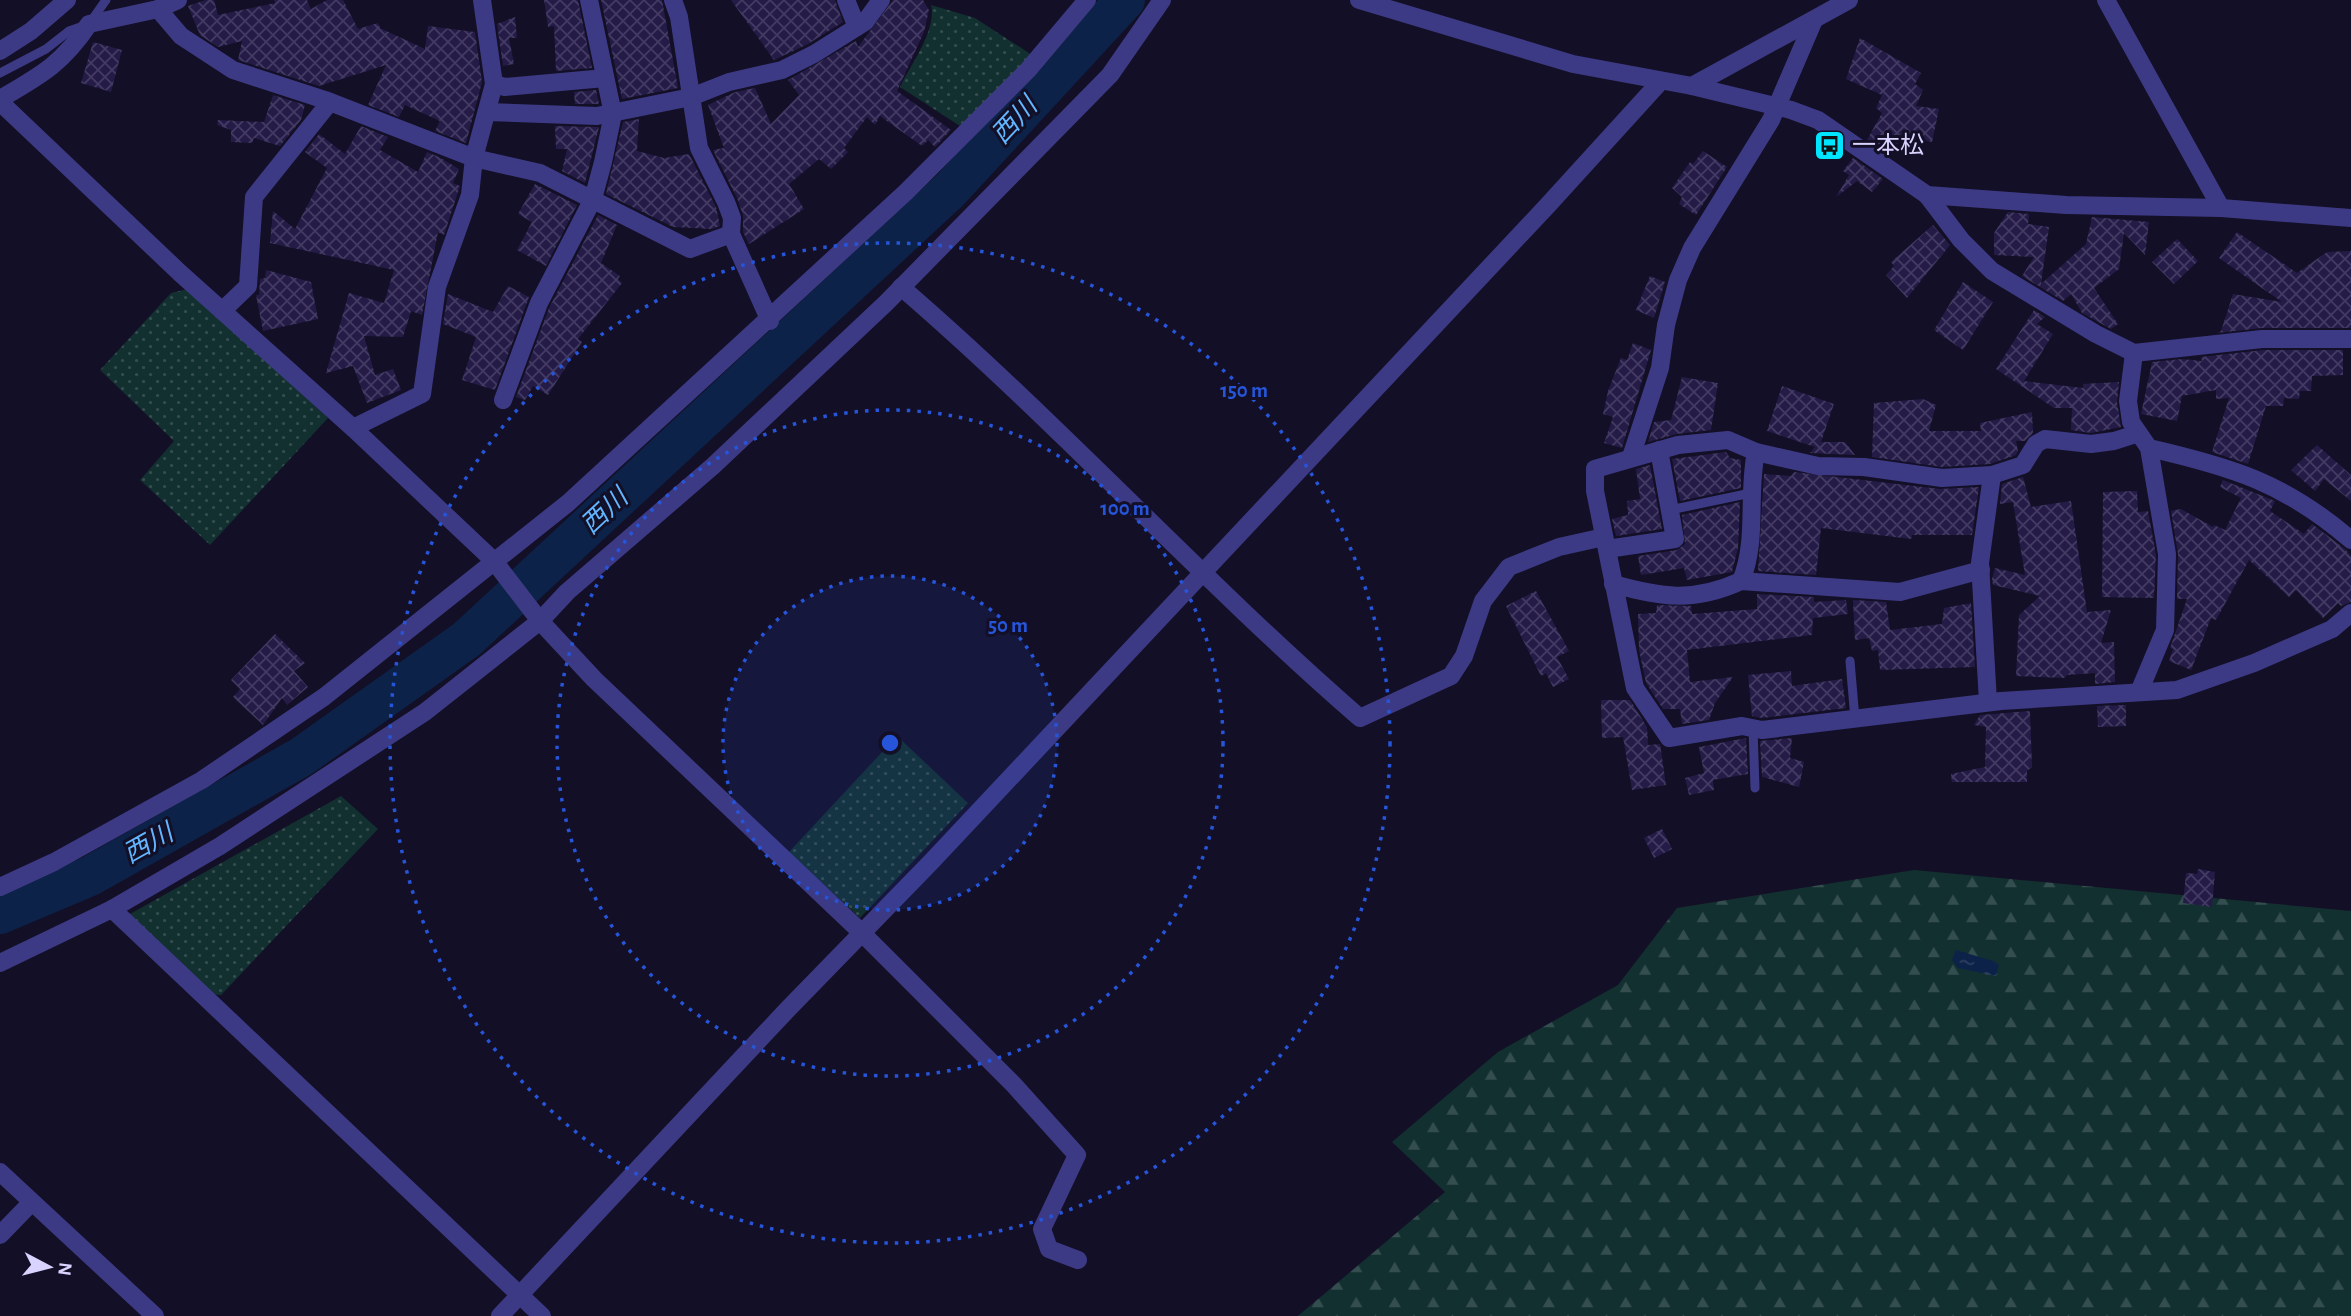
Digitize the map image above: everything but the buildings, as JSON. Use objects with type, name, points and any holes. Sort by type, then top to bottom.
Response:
[{"type":"street","points":[[0,51],[30,31],[67,0]]},
{"type":"street","points":[[178,0],[158,9],[89,24],[71,52],[50,69],[0,100],[222,311],[353,428],[494,561],[540,621],[594,680],[862,933],[1014,1084],[1077,1155],[1042,1229],[1049,1249],[1078,1260]]},
{"type":"street","points":[[353,428],[422,394],[437,287],[470,195],[474,158],[494,84],[482,0]]},
{"type":"street","points":[[503,401],[539,303],[593,199],[612,114],[589,0]]},
{"type":"street","points":[[673,0],[679,17],[699,148],[726,202],[732,218],[731,234],[769,321]]},
{"type":"street","points":[[846,0],[857,27]]},
{"type":"street","points":[[486,112],[597,116],[691,97],[729,82],[782,70],[865,22],[881,0]]},
{"type":"street","points":[[0,887],[54,862],[202,780],[324,697],[578,495],[906,192],[1028,70],[1087,0]]},
{"type":"street","points":[[0,963],[112,909],[220,846],[425,712],[540,621],[567,592],[713,466],[901,287],[1110,75],[1162,0]]},
{"type":"street","points":[[1359,0],[1573,64],[1692,86],[1775,106],[1818,120],[1927,195],[1961,240],[1992,271],[2096,334],[2134,353],[2262,339],[2351,339]]},
{"type":"street","points":[[1692,86],[1849,0]]},
{"type":"street","points":[[2106,0],[2221,208]]},
{"type":"street","points":[[158,9],[181,36],[233,70],[330,103],[474,158],[540,173],[690,249],[731,234]]},
{"type":"street","points":[[1631,457],[1660,368],[1666,326],[1678,280],[1692,248],[1771,120],[1814,20]]},
{"type":"street","points":[[494,84],[505,87],[605,78]]},
{"type":"street","points":[[500,1316],[1529,225],[1660,82]]},
{"type":"street","points":[[222,311],[248,286],[254,197],[330,103]]},
{"type":"street","points":[[1927,195],[2066,205],[2221,208],[2351,218]]},
{"type":"street","points":[[901,287],[968,345],[1202,572],[1360,718],[1451,676],[1464,656],[1483,601],[1509,567],[1559,547],[1675,539],[1659,450]]},
{"type":"street","points":[[2134,353],[2128,401],[2136,434],[2149,448],[2260,479],[2318,512],[2351,540]]},
{"type":"street","points":[[2136,434],[2091,444],[2045,439],[2036,444],[2023,464],[1992,475],[1942,478],[1864,467],[1818,466],[1756,452],[1728,440],[1659,450],[1595,470],[1595,491],[1635,688],[1669,738],[1742,726],[1753,729],[1988,702],[2177,690],[2254,663],[2332,629],[2351,613]]},
{"type":"street","points":[[2139,692],[2165,630],[2167,554],[2149,448]]},
{"type":"street","points":[[1741,581],[1751,542],[1751,494],[1756,452]]},
{"type":"street","points":[[1988,702],[1981,570],[1992,475]]},
{"type":"street","points":[[1613,584],[1667,597],[1711,591],[1741,581],[1900,592],[1981,570]]},
{"type":"street","points":[[112,909],[542,1316]]},
{"type":"street","points":[[0,1172],[155,1316]]},
{"type":"street","points":[[0,1235],[31,1203]]},
{"type":"lane","points":[[0,73],[46,49],[69,31],[89,24],[106,0]]},
{"type":"lane","points":[[1670,510],[1751,494]]},
{"type":"lane","points":[[1850,661],[1855,719]]},
{"type":"lane","points":[[1753,729],[1755,789]]},
{"type":"green space","points":[[931,5],[975,18],[1032,55],[960,126],[900,87],[927,36],[932,15]]},
{"type":"green space","points":[[188,289],[328,418],[210,545],[140,480],[174,441],[100,370],[171,293]]},
{"type":"green space","points":[[897,736],[968,803],[860,918],[789,852]]},
{"type":"green space","points":[[341,796],[378,829],[221,995],[208,994],[137,926],[130,914]]},
{"type":"green space","points":[[1914,870],[2351,911],[2351,1316],[1298,1316],[1445,1192],[1392,1142],[1498,1052],[1618,985],[1677,908]]},
{"type":"water","points":[[1956,950],[1993,961],[1999,965],[1996,976],[1958,968],[1952,960]]},
{"type":"waterway","name":"西川","points":[[0,914],[90,876],[301,757],[467,639],[950,190],[1125,0]]},
{"type":"place","name":"一本松","points":[[1829,145]]}]
